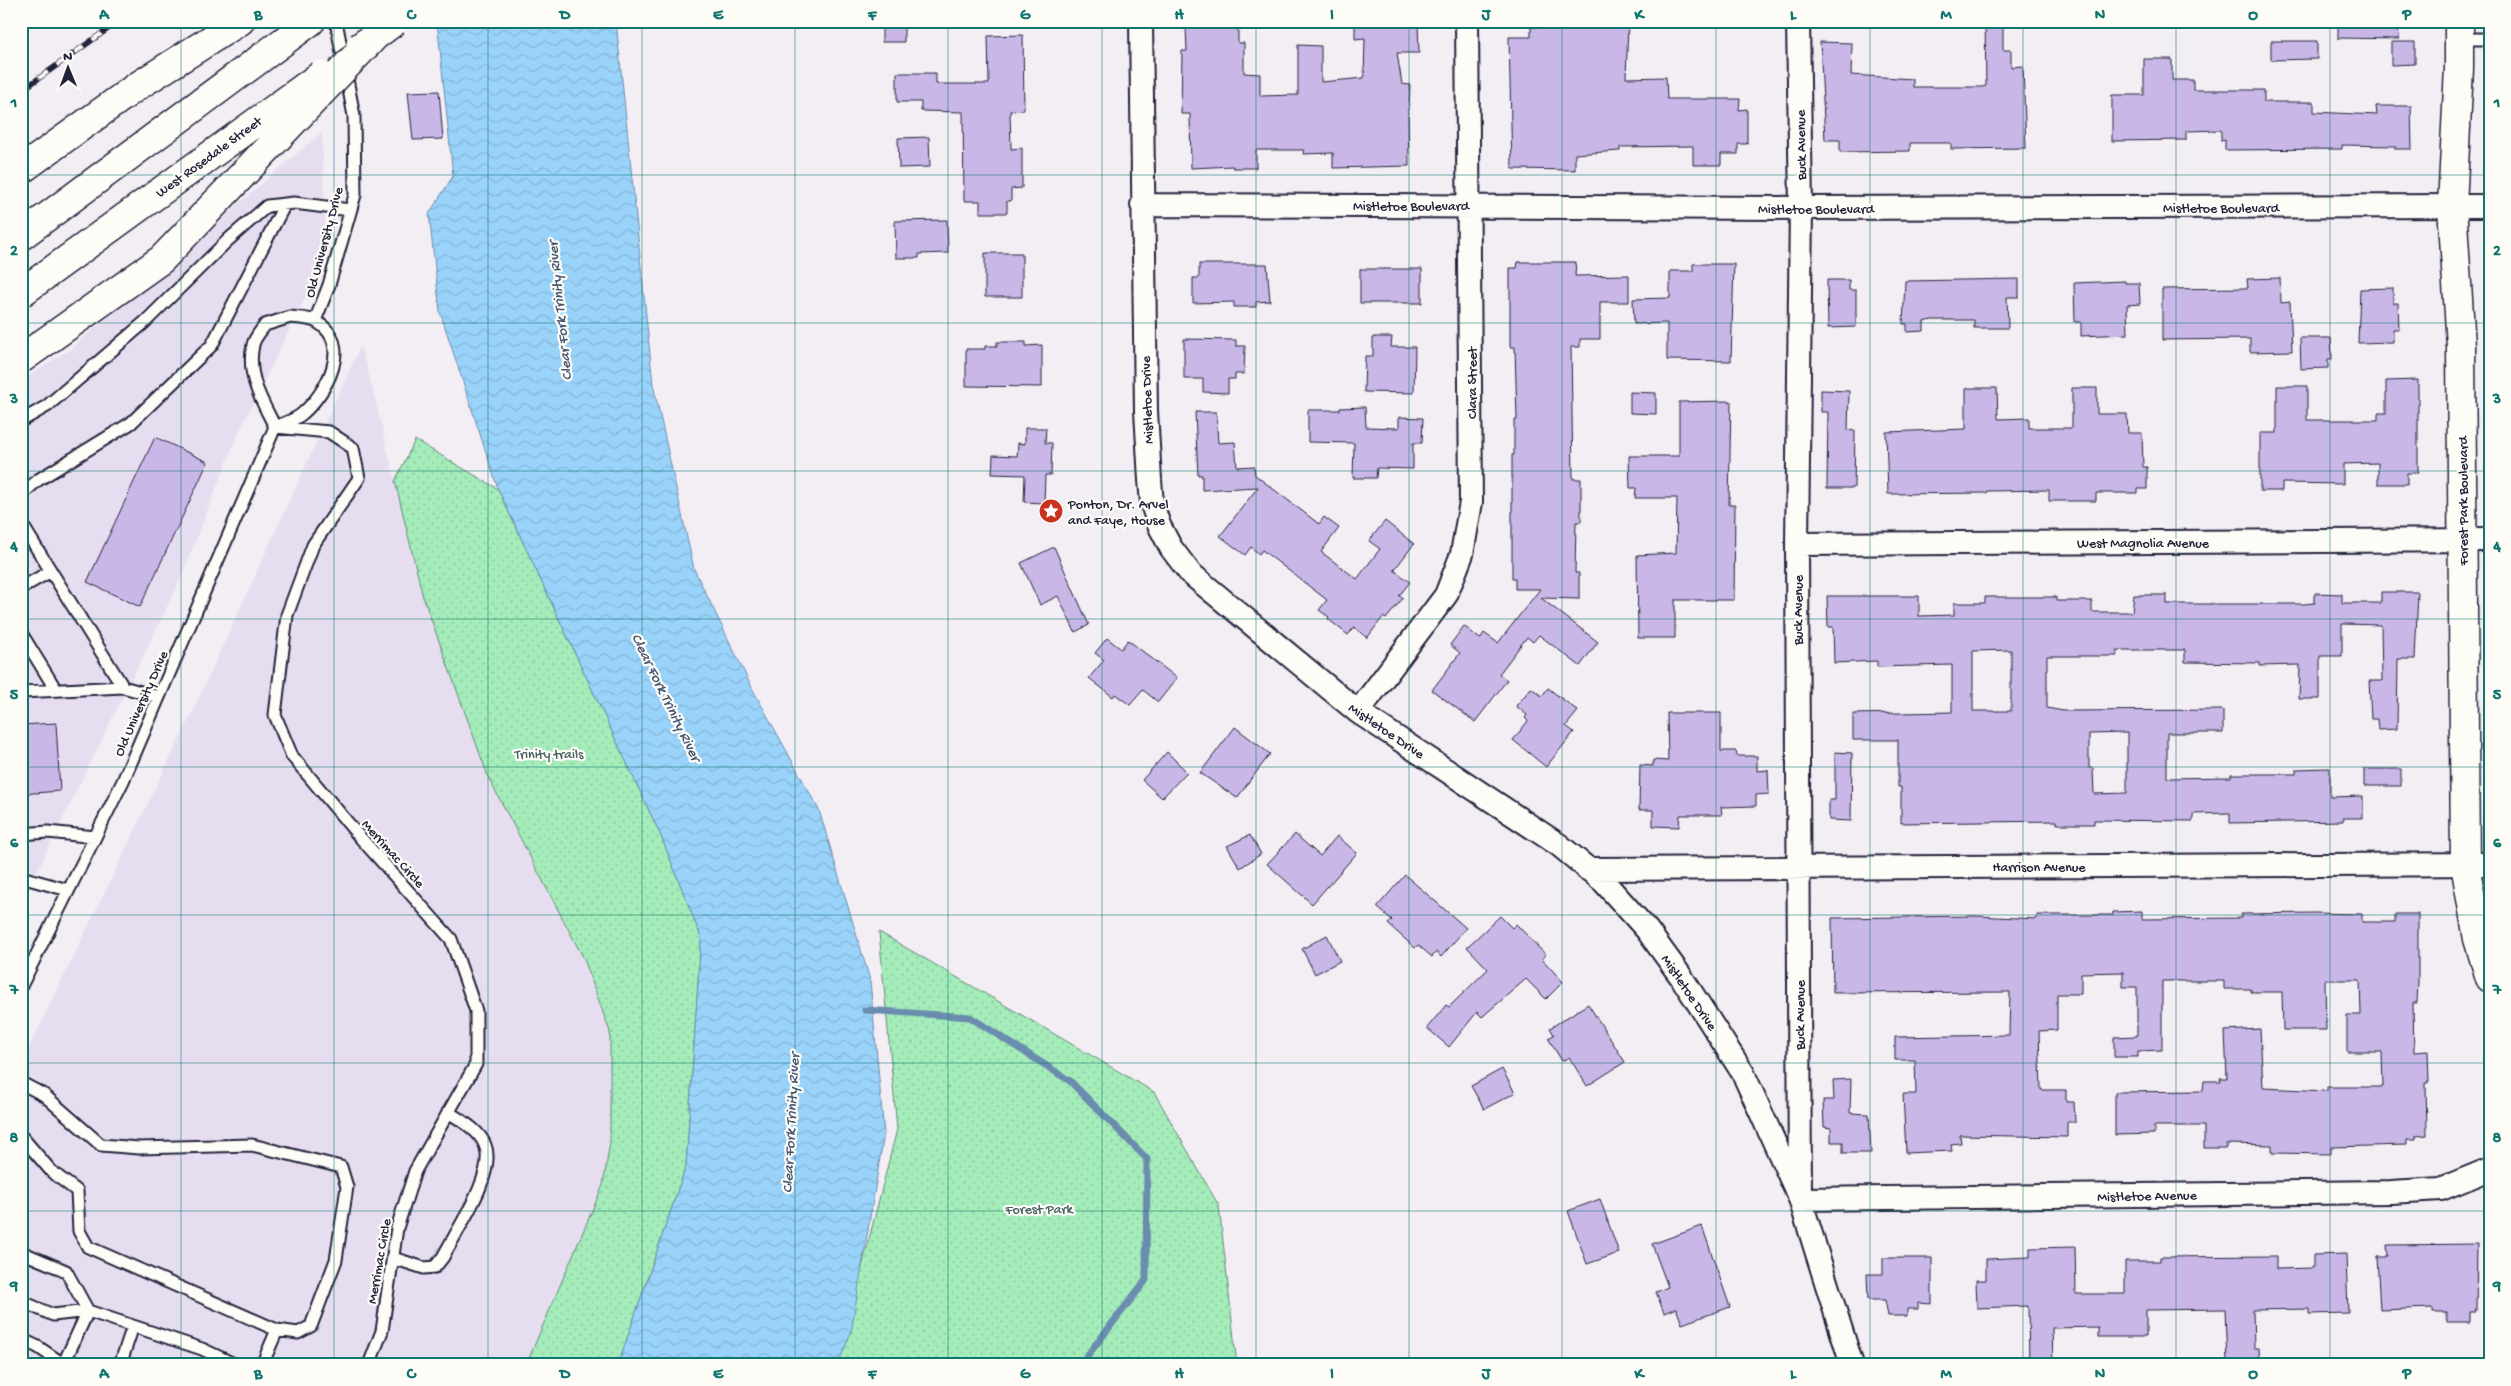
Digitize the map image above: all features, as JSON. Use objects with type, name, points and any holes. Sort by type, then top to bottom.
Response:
[{"type":"main road","points":[[21,170],[136,87],[240,21]]},
{"type":"main road","points":[[21,236],[311,21]]},
{"type":"main road","points":[[21,359],[162,260],[384,29]]},
{"type":"main road","name":"West Rosedale Street","points":[[21,293],[384,29]]},
{"type":"main road","name":"Forest Park Boulevard","points":[[2459,30],[2452,206],[2461,346],[2462,540],[2477,864],[2478,939],[2490,978]]},
{"type":"street","name":"Mistletoe Drive","points":[[1141,21],[1146,411],[1152,504],[1159,525],[1171,548],[1190,573],[1358,712],[1559,845],[1604,882],[1647,930],[1682,978],[1743,1073],[1800,1199],[1852,1365]]},
{"type":"street","name":"Clara Street","points":[[1358,712],[1446,595],[1462,554],[1471,502],[1467,21]]},
{"type":"street","name":"Buck Avenue","points":[[1798,21],[1801,208],[1797,544],[1800,1199]]},
{"type":"street","name":"Mistletoe Boulevard","points":[[1142,204],[1801,208],[2490,206]]},
{"type":"street","name":"West Magnolia Avenue","points":[[1797,544],[2490,540]]},
{"type":"street","name":"Harrison Avenue","points":[[1587,869],[2477,864]]},
{"type":"street","name":"Mistletoe Avenue","points":[[1800,1199],[2441,1190],[2490,1169]]},
{"type":"lane","name":"Old University Drive","points":[[316,321],[329,285],[354,195],[354,116],[336,21]]},
{"type":"lane","points":[[2459,30],[2490,39]]},
{"type":"lane","points":[[21,495],[38,480],[131,423],[212,345],[286,204]]},
{"type":"lane","points":[[21,421],[47,406],[145,322],[228,240],[267,206],[286,204],[350,210]]},
{"type":"lane","points":[[290,317],[316,321],[326,330],[333,341],[336,354],[332,373],[319,396],[302,415],[276,427],[256,390],[251,369],[253,344],[265,325],[290,317]]},
{"type":"lane","name":"Old University Drive","points":[[21,986],[95,837],[159,697],[276,427]]},
{"type":"lane","name":"Merrimac Circle","points":[[276,427],[329,432],[353,448],[359,478],[313,545],[287,615],[275,715],[292,756],[358,836],[451,939],[476,1012],[476,1064],[415,1171],[398,1228],[382,1331],[368,1365]]},
{"type":"lane","points":[[21,523],[123,687]]},
{"type":"lane","points":[[21,588],[50,571]]},
{"type":"lane","points":[[21,633],[56,690]]},
{"type":"lane","points":[[21,692],[123,687],[159,697]]},
{"type":"lane","points":[[21,834],[48,832],[95,837]]},
{"type":"lane","points":[[21,877],[68,890]]},
{"type":"lane","points":[[21,1083],[44,1096],[100,1145],[139,1148],[252,1145],[341,1167],[347,1187],[336,1260],[312,1326],[298,1333],[277,1330],[88,1247],[79,1231],[77,1191],[52,1172],[21,1136]]},
{"type":"lane","points":[[393,1258],[424,1268],[435,1267],[443,1257],[485,1178],[488,1163],[486,1145],[475,1130],[448,1112]]},
{"type":"lane","points":[[21,1252],[66,1271],[88,1311]]},
{"type":"lane","points":[[21,1301],[53,1314],[88,1311],[202,1349],[236,1365]]},
{"type":"lane","points":[[21,1340],[38,1347],[63,1364],[88,1311]]},
{"type":"lane","points":[[120,1365],[133,1326]]},
{"type":"lane","points":[[262,1365],[277,1330]]},
{"type":"shaded area","points":[[322,132],[326,255],[238,434],[177,587],[21,904],[21,380],[68,351]]},
{"type":"shaded area","points":[[360,347],[367,366],[423,596],[462,705],[584,959],[610,1032],[610,1142],[603,1185],[526,1365],[21,1365],[21,1064],[190,717]]},
{"type":"green space","name":"Trinity trails","points":[[415,440],[498,489],[661,836],[701,937],[686,1166],[618,1365],[526,1365],[603,1185],[610,1142],[610,1032],[584,959],[489,779],[423,597],[395,481]]},
{"type":"green space","name":"Forest Park","points":[[879,932],[1154,1092],[1219,1206],[1237,1365],[837,1365],[897,1129]]},
{"type":"water","name":"Clear Fork Trinity River","points":[[433,21],[616,21],[653,384],[694,569],[752,688],[819,810],[870,980],[884,1134],[851,1332],[838,1365],[618,1365],[686,1166],[701,937],[661,836],[498,489],[440,312],[429,214],[453,176],[438,30]]},
{"type":"building","points":[[882,21],[904,21],[904,42],[882,42]]},
{"type":"building","points":[[1355,21],[1418,21],[1419,53],[1397,53],[1402,84],[1410,85],[1408,109],[1409,166],[1333,168],[1333,153],[1303,154],[1304,150],[1256,150],[1256,168],[1233,168],[1233,166],[1191,168],[1190,114],[1181,114],[1182,51],[1187,51],[1186,27],[1238,26],[1238,43],[1244,43],[1244,73],[1260,74],[1260,96],[1298,95],[1298,45],[1321,46],[1321,82],[1364,78],[1365,38],[1355,39]]},
{"type":"building","points":[[1985,21],[2003,21],[2003,50],[2011,50],[2011,67],[2023,66],[2026,148],[1951,149],[1951,143],[1910,143],[1910,151],[1840,152],[1840,140],[1825,140],[1820,42],[1852,43],[1851,75],[1913,79],[1913,87],[1982,87],[1986,86]]},
{"type":"building","points":[[2338,21],[2398,21],[2399,39],[2338,38]]},
{"type":"building","points":[[1590,24],[1628,25],[1626,78],[1666,77],[1667,99],[1740,99],[1739,110],[1747,109],[1747,144],[1738,144],[1738,154],[1721,154],[1721,165],[1693,165],[1693,146],[1620,147],[1620,151],[1575,154],[1575,170],[1512,169],[1509,37],[1531,37],[1531,27],[1590,27]]},
{"type":"building","points":[[1023,35],[1024,110],[1010,111],[1011,149],[1022,148],[1022,188],[1011,189],[1011,201],[1007,201],[1007,213],[980,213],[980,201],[964,201],[963,112],[921,111],[921,102],[897,102],[897,73],[936,73],[936,84],[989,84],[988,36]]},
{"type":"building","points":[[2271,41],[2317,41],[2317,59],[2271,60]]},
{"type":"building","points":[[2391,42],[2415,42],[2415,64],[2391,65]]},
{"type":"building","points":[[2144,59],[2172,59],[2172,80],[2193,80],[2193,90],[2264,90],[2264,102],[2314,102],[2314,112],[2377,115],[2376,106],[2411,106],[2412,149],[2395,149],[2395,146],[2342,145],[2342,149],[2225,150],[2225,140],[2221,141],[2221,130],[2186,131],[2186,140],[2112,141],[2112,95],[2144,95]]},
{"type":"building","points":[[439,91],[443,139],[413,140],[408,92]]},
{"type":"building","points":[[929,137],[930,167],[899,168],[898,138]]},
{"type":"building","points":[[947,220],[948,253],[919,254],[919,258],[896,258],[895,221]]},
{"type":"building","points":[[985,253],[1022,253],[1022,297],[985,297]]},
{"type":"building","points":[[1518,262],[1576,262],[1575,276],[1629,275],[1629,302],[1600,302],[1600,339],[1580,339],[1580,347],[1571,347],[1573,479],[1581,479],[1581,522],[1576,522],[1575,573],[1579,573],[1579,599],[1541,598],[1598,642],[1580,666],[1539,635],[1533,642],[1527,637],[1499,674],[1507,680],[1475,722],[1432,690],[1460,653],[1450,645],[1464,626],[1480,639],[1484,633],[1498,643],[1540,589],[1515,589],[1515,578],[1512,578],[1512,455],[1514,455],[1514,420],[1517,420],[1515,347],[1510,347],[1510,268],[1517,268]]},
{"type":"building","points":[[1199,264],[1267,264],[1270,301],[1256,302],[1256,307],[1234,307],[1234,302],[1193,303],[1193,278],[1199,278]]},
{"type":"building","points":[[1693,264],[1734,264],[1731,361],[1667,360],[1667,323],[1634,324],[1633,299],[1670,298],[1670,271],[1693,271]]},
{"type":"building","points":[[1360,269],[1422,269],[1422,303],[1360,303]]},
{"type":"building","points":[[2280,278],[2281,303],[2290,302],[2292,351],[2250,352],[2250,339],[2162,340],[2162,289],[2248,288],[2247,279]]},
{"type":"building","points":[[2019,279],[2019,297],[2007,297],[2008,328],[1974,328],[1974,320],[1932,320],[1924,322],[1924,331],[1907,332],[1907,324],[1903,324],[1905,281]]},
{"type":"building","points":[[1827,280],[1849,280],[1849,290],[1856,290],[1856,327],[1828,328]]},
{"type":"building","points":[[2125,281],[2125,283],[2139,283],[2140,304],[2127,305],[2128,334],[2081,336],[2081,322],[2075,322],[2074,283]]},
{"type":"building","points":[[2393,288],[2393,303],[2398,303],[2399,329],[2393,329],[2393,342],[2358,343],[2360,289]]},
{"type":"building","points":[[1373,337],[1392,337],[1391,347],[1415,347],[1414,393],[1364,392],[1365,356],[1373,356]]},
{"type":"building","points":[[2300,338],[2331,338],[2332,359],[2328,359],[2328,368],[2301,369]]},
{"type":"building","points":[[1184,339],[1236,340],[1236,346],[1245,346],[1244,374],[1235,374],[1235,379],[1228,379],[1228,393],[1203,392],[1203,379],[1184,379]]},
{"type":"building","points":[[997,342],[1026,342],[1026,346],[1042,345],[1042,387],[966,386],[966,349],[985,349],[985,346],[997,346]]},
{"type":"building","points":[[2418,380],[2418,473],[2407,473],[2407,484],[2378,484],[2378,463],[2343,464],[2343,484],[2282,483],[2282,491],[2260,491],[2260,433],[2277,433],[2277,386],[2307,386],[2307,420],[2378,420],[2378,413],[2386,413],[2386,381]]},
{"type":"building","points":[[1966,388],[1997,388],[1998,419],[2029,418],[2029,428],[2072,428],[2072,388],[2097,388],[2097,414],[2127,414],[2128,433],[2142,433],[2143,467],[2147,467],[2147,489],[2138,489],[2138,493],[2096,493],[2096,501],[2049,501],[2049,490],[1888,494],[1886,432],[1966,429]]},
{"type":"building","points":[[1821,390],[1849,391],[1848,430],[1855,431],[1854,488],[1827,488],[1828,412],[1821,412]]},
{"type":"building","points":[[1630,392],[1656,393],[1656,414],[1630,413]]},
{"type":"building","points":[[1731,401],[1729,505],[1735,505],[1734,600],[1675,600],[1675,638],[1638,638],[1637,555],[1676,553],[1677,498],[1635,498],[1636,488],[1630,488],[1629,456],[1679,456],[1679,402]]},
{"type":"building","points":[[1365,407],[1366,427],[1399,428],[1399,417],[1423,418],[1422,443],[1413,443],[1413,469],[1377,468],[1376,478],[1353,478],[1354,443],[1308,442],[1308,410],[1340,410],[1340,408]]},
{"type":"building","points":[[1195,412],[1216,412],[1218,443],[1235,442],[1237,467],[1254,466],[1255,475],[1319,524],[1324,517],[1339,528],[1321,552],[1357,579],[1380,549],[1369,541],[1385,521],[1414,544],[1394,570],[1410,582],[1399,596],[1403,598],[1386,619],[1383,617],[1367,638],[1354,627],[1348,635],[1328,619],[1329,617],[1319,610],[1327,600],[1262,550],[1259,554],[1251,547],[1245,555],[1220,536],[1258,487],[1202,490],[1202,475],[1198,475]]},
{"type":"building","points":[[1025,428],[1046,428],[1045,443],[1052,443],[1051,475],[1045,475],[1044,503],[1024,502],[1025,475],[992,474],[993,455],[1017,456],[1018,443],[1025,444]]},
{"type":"building","points":[[155,437],[208,462],[140,607],[87,582]]},
{"type":"building","points":[[1054,547],[1089,625],[1075,632],[1058,596],[1040,605],[1021,563]]},
{"type":"building","points":[[2381,592],[2418,592],[2415,659],[2398,659],[2397,729],[2378,730],[2377,719],[2371,719],[2369,681],[2382,681],[2381,625],[2342,624],[2342,656],[2320,656],[2320,699],[2299,699],[2300,665],[2260,666],[2260,663],[2185,662],[2185,650],[2117,650],[2117,656],[2047,656],[2047,708],[2063,711],[2223,710],[2223,733],[2167,733],[2167,778],[2231,777],[2231,774],[2296,774],[2296,769],[2330,768],[2330,797],[2363,796],[2363,818],[2343,818],[2343,821],[2230,823],[2230,813],[2193,814],[2193,821],[2094,820],[2094,824],[2057,824],[2057,821],[1901,823],[1901,787],[1898,787],[1898,740],[1853,740],[1853,714],[1952,712],[1952,665],[1877,667],[1877,661],[1834,663],[1833,627],[1828,627],[1827,596],[1919,596],[1919,616],[1954,615],[1954,603],[1985,603],[1985,597],[2056,597],[2056,601],[2092,601],[2092,612],[2132,612],[2134,595],[2167,595],[2167,604],[2304,604],[2315,603],[2315,593],[2342,594],[2342,603],[2381,603]],"holes":[[[2011,650],[2011,711],[1973,711],[1973,651]],[[2127,733],[2127,793],[2094,794],[2093,768],[2089,768],[2089,734]]]},
{"type":"building","points":[[1107,638],[1121,649],[1128,640],[1177,678],[1158,702],[1143,690],[1130,705],[1115,694],[1113,697],[1089,678],[1104,660],[1095,653]]},
{"type":"building","points":[[1531,688],[1542,696],[1548,688],[1578,711],[1566,726],[1574,732],[1546,767],[1513,740],[1528,721],[1525,718],[1527,715],[1516,706]]},
{"type":"building","points":[[1667,713],[1721,713],[1721,751],[1736,751],[1737,756],[1757,756],[1757,771],[1768,770],[1769,794],[1756,795],[1756,806],[1721,807],[1722,815],[1680,815],[1679,827],[1653,826],[1653,810],[1639,810],[1640,765],[1653,766],[1653,760],[1668,761]]},
{"type":"building","points":[[56,723],[60,791],[21,794],[21,725]]},
{"type":"building","points":[[1235,727],[1270,754],[1237,798],[1200,773]]},
{"type":"building","points":[[1167,752],[1187,772],[1162,798],[1142,780]]},
{"type":"building","points":[[1835,752],[1852,753],[1851,821],[1829,820],[1829,800],[1835,800]]},
{"type":"building","points":[[2364,769],[2401,769],[2401,786],[2364,786]]},
{"type":"building","points":[[1295,834],[1320,856],[1337,836],[1357,853],[1312,904],[1267,864]]},
{"type":"building","points":[[1250,835],[1261,854],[1240,868],[1227,846]]},
{"type":"building","points":[[1405,875],[1466,928],[1441,957],[1436,952],[1432,957],[1418,945],[1415,948],[1388,924],[1392,920],[1377,907]]},
{"type":"building","points":[[2142,911],[2142,919],[2241,918],[2241,914],[2362,914],[2362,922],[2395,922],[2395,914],[2418,914],[2417,1003],[2413,1003],[2414,1052],[2428,1051],[2429,1083],[2426,1083],[2427,1135],[2416,1136],[2416,1140],[2407,1140],[2407,1145],[2331,1147],[2331,1154],[2272,1153],[2272,1145],[2226,1144],[2226,1148],[2204,1148],[2204,1126],[2154,1126],[2154,1134],[2115,1135],[2115,1092],[2203,1091],[2204,1081],[2221,1081],[2220,1078],[2227,1078],[2225,1031],[2260,1029],[2263,1088],[2327,1091],[2327,1087],[2383,1087],[2382,1052],[2347,1052],[2347,1015],[2361,1015],[2360,980],[2325,980],[2326,1030],[2283,1030],[2282,992],[2251,992],[2251,989],[2224,989],[2224,981],[2162,981],[2162,1050],[2138,1051],[2138,1057],[2114,1057],[2114,1037],[2137,1036],[2137,987],[2123,987],[2123,972],[2081,973],[2081,994],[2057,994],[2057,1030],[2039,1031],[2041,1090],[2066,1090],[2066,1102],[2074,1102],[2075,1122],[2067,1122],[2067,1137],[1960,1135],[1961,1143],[1951,1144],[1952,1151],[1906,1153],[1903,1094],[1916,1094],[1915,1060],[1895,1060],[1895,1037],[2009,1035],[2010,992],[1833,993],[1832,918],[1976,916],[2037,919],[2037,915],[2113,915],[2113,912]]},
{"type":"building","points":[[1500,916],[1512,928],[1516,924],[1546,955],[1542,959],[1563,982],[1546,999],[1526,979],[1482,1017],[1477,1012],[1449,1047],[1427,1028],[1446,1005],[1449,1007],[1488,969],[1467,947]]},
{"type":"building","points":[[1327,935],[1340,961],[1315,974],[1302,949]]},
{"type":"building","points":[[1588,1004],[1625,1062],[1587,1086],[1569,1057],[1562,1061],[1548,1038],[1554,1035],[1550,1028]]},
{"type":"building","points":[[1502,1069],[1515,1093],[1484,1109],[1471,1086]]},
{"type":"building","points":[[1851,1079],[1850,1113],[1869,1114],[1871,1153],[1843,1153],[1843,1142],[1831,1142],[1831,1128],[1824,1127],[1823,1100],[1834,1100],[1833,1080]]},
{"type":"building","points":[[1600,1199],[1619,1253],[1587,1264],[1568,1211]]},
{"type":"building","points":[[1702,1226],[1730,1307],[1682,1324],[1676,1308],[1664,1313],[1656,1292],[1668,1287],[1652,1244]]},
{"type":"building","points":[[2477,1244],[2476,1312],[2470,1312],[2470,1322],[2447,1322],[2447,1312],[2433,1312],[2433,1308],[2380,1310],[2377,1256],[2388,1256],[2387,1245]]},
{"type":"building","points":[[2075,1247],[2076,1294],[2125,1294],[2125,1261],[2160,1261],[2160,1257],[2276,1256],[2276,1269],[2313,1268],[2313,1255],[2346,1254],[2348,1313],[2309,1314],[2309,1309],[2253,1310],[2254,1348],[2259,1348],[2260,1365],[2227,1365],[2225,1309],[2146,1310],[2146,1337],[2098,1337],[2098,1327],[2052,1328],[2053,1365],[2029,1365],[2028,1306],[1977,1308],[1976,1280],[1986,1280],[1986,1259],[2030,1257],[2030,1248]]},
{"type":"building","points":[[1883,1258],[1932,1258],[1932,1304],[1918,1303],[1918,1309],[1907,1309],[1907,1316],[1888,1316],[1885,1300],[1868,1300],[1867,1274],[1883,1274]]},
{"type":"waterway","points":[[865,1010],[970,1017],[1070,1081],[1147,1159],[1146,1280],[1080,1365]]},
{"type":"railway","points":[[21,91],[119,21]]},
{"type":"place","name":"Ponton, Dr. Arvel and Faye, House","points":[[1051,511]]}]
